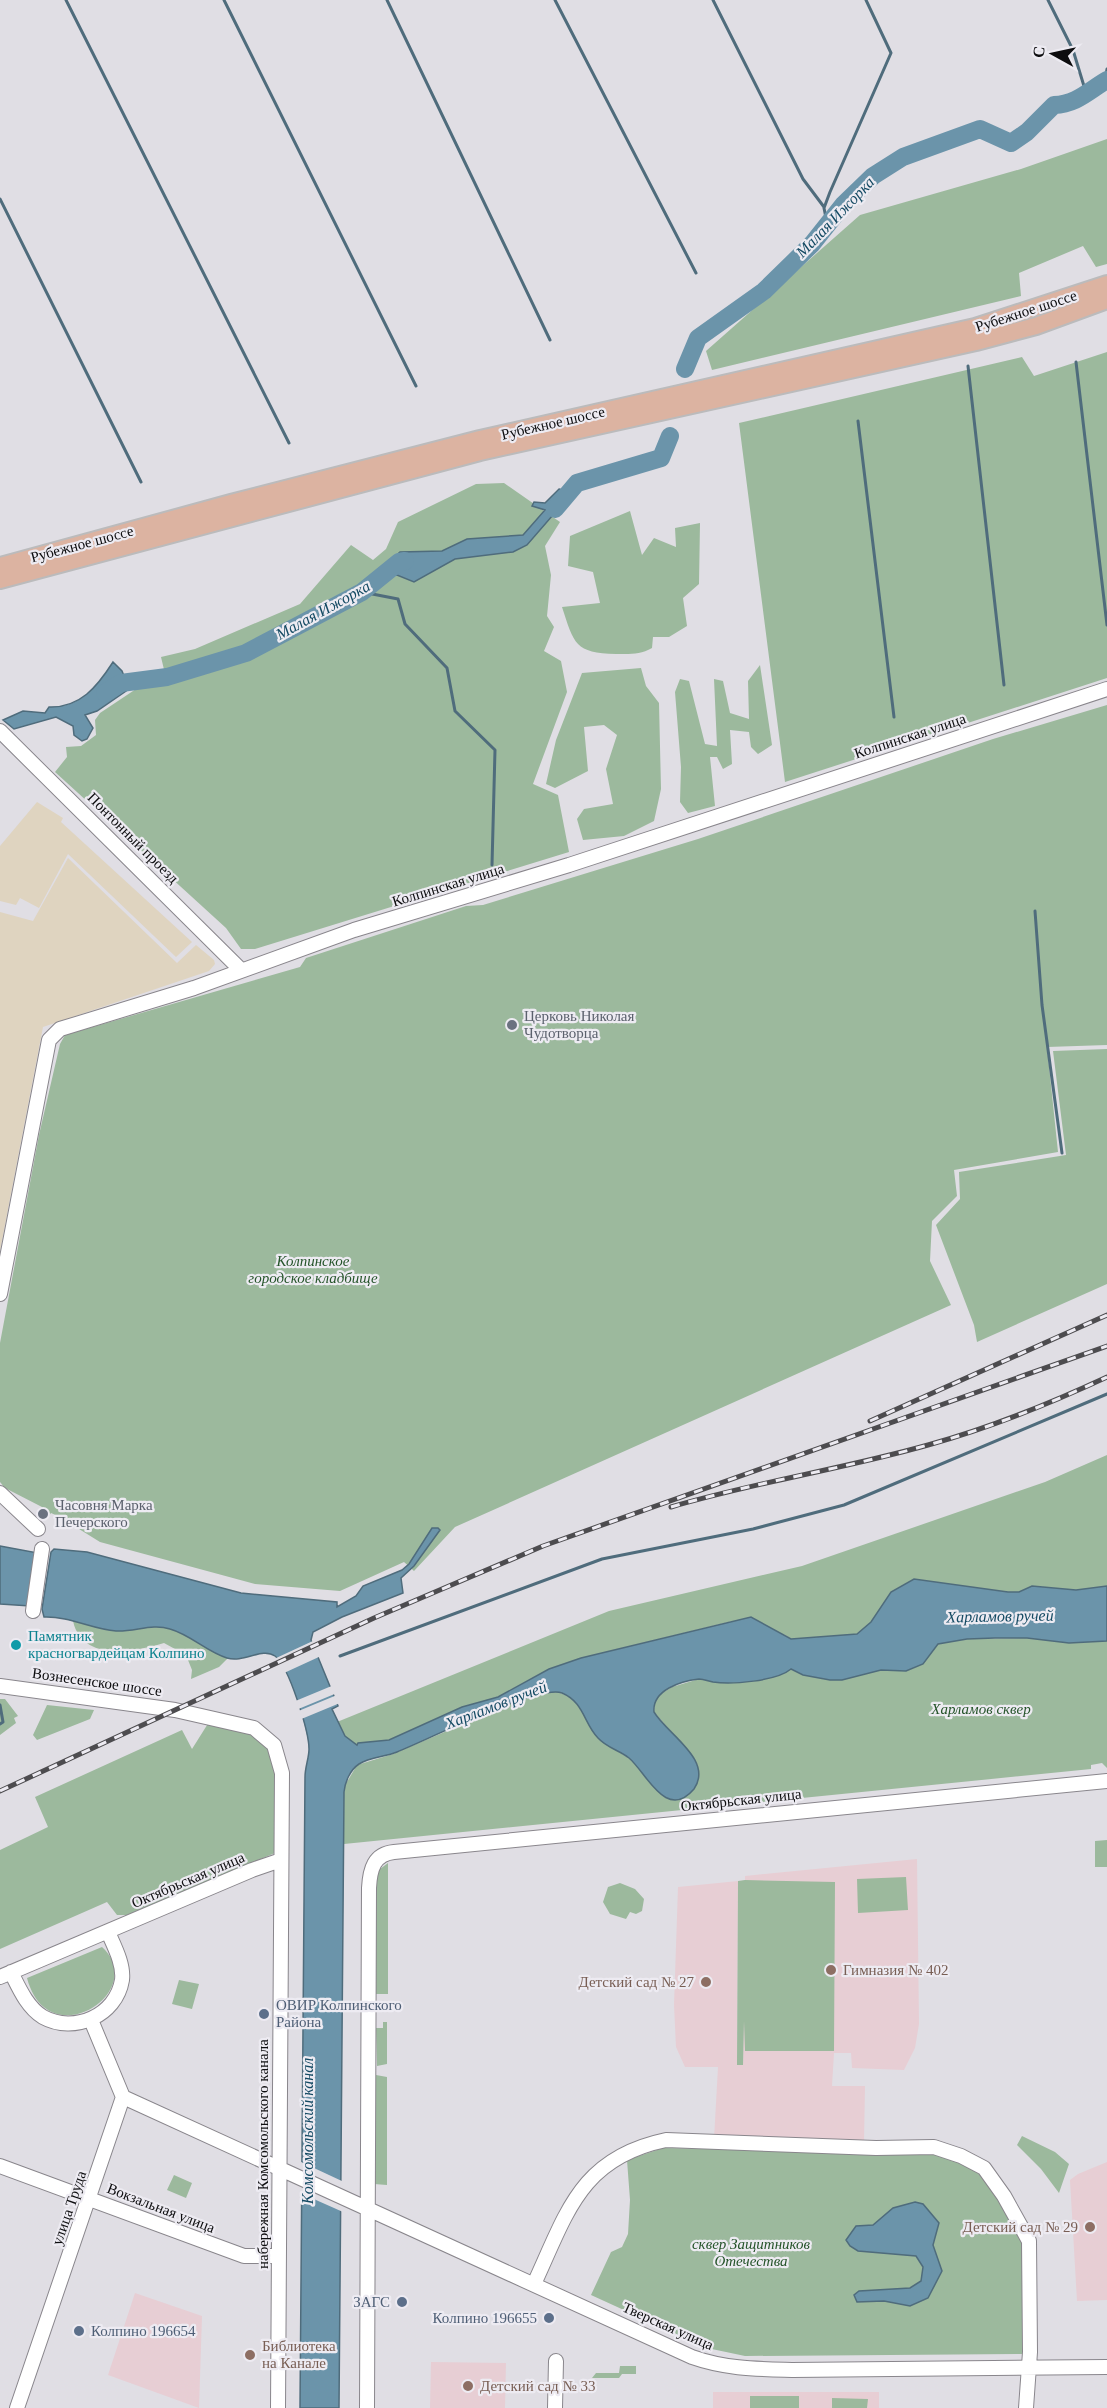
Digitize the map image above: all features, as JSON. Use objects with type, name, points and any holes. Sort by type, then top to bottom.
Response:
[{"type":"main road","name":"Рубежное шоссе","points":[[0,580],[480,452],[976,342],[1079,302],[1107,284]]},
{"type":"main road","name":"Рубежное шоссе","points":[[1079,302],[1107,300]]},
{"type":"main road","name":"Рубежное шоссе","points":[[0,566],[472,441],[1061,309]]},
{"type":"street","name":"Колпинская улица","points":[[0,1294],[2,1271],[44,1064],[53,1033],[194,988],[354,930],[675,831],[1107,689]]},
{"type":"street","name":"Понтонный проезд","points":[[0,731],[241,970]]},
{"type":"street","points":[[0,1493],[38,1529]]},
{"type":"street","points":[[33,1611],[42,1549]]},
{"type":"street","name":"Вознесенское шоссе","points":[[0,1686],[188,1713]]},
{"type":"street","name":"набережная Комсомольского канала","points":[[188,1713],[254,1728],[274,1744],[282,1773],[278,2408]]},
{"type":"street","name":"Октябрьская улица","points":[[368,2208],[369,1887],[371,1869],[379,1857],[387,1852],[1107,1781]]},
{"type":"street","name":"Октябрьская улица","points":[[6,1975],[252,1870],[281,1860]]},
{"type":"street","points":[[6,1975],[43,2017],[60,2023],[77,2024],[91,2020],[107,2008],[117,1995],[122,1979],[120,1963],[108,1932]]},
{"type":"street","points":[[91,2020],[123,2097]]},
{"type":"street","name":"Тверская улица","points":[[123,2097],[692,2357],[734,2368],[1107,2367]]},
{"type":"street","name":"улица Труда","points":[[16,2408],[90,2199],[123,2097]]},
{"type":"street","points":[[534,2284],[578,2194],[608,2162],[653,2143],[666,2140],[870,2148],[934,2147],[961,2156],[984,2168],[1000,2188],[1029,2241],[1026,2408]]},
{"type":"street","name":"Вокзальная улица","points":[[0,2166],[244,2256],[279,2256]]},
{"type":"street","points":[[367,2408],[368,2208]]},
{"type":"street","points":[[555,2408],[556,2361]]},
{"type":"shaded area","points":[[37,802],[63,818],[61,822],[192,942],[176,957],[68,854],[39,908],[20,898],[16,905],[0,901],[0,846]]},
{"type":"shaded area","points":[[68,858],[177,963],[196,945],[214,960],[215,964],[209,971],[43,1027],[0,1251],[0,912],[33,921]]},
{"type":"shaded area","name":"Гимназия № 402","points":[[917,1859],[919,2024],[915,2048],[904,2070],[852,2068],[851,2053],[834,2053],[832,2086],[865,2086],[864,2143],[714,2139],[718,2067],[685,2067],[676,2047],[674,2005],[678,1887],[738,1881],[737,2065],[743,2065],[745,1876]]},
{"type":"shaded area","name":"Детский сад № 29","points":[[1107,2162],[1107,2300],[1077,2301],[1070,2180],[1078,2174]]},
{"type":"shaded area","points":[[135,2293],[202,2316],[199,2408],[108,2375]]},
{"type":"shaded area","name":"Детский сад № 33","points":[[431,2362],[506,2363],[505,2408],[430,2408]]},
{"type":"shaded area","points":[[713,2392],[879,2392],[879,2408],[713,2408]]},
{"type":"green space","points":[[1107,139],[1107,264],[1096,267],[1083,246],[1019,273],[1021,296],[712,370],[706,351],[860,215],[1021,169]]},
{"type":"green space","points":[[1107,352],[1107,678],[785,782],[739,423],[1022,357],[1034,376]]},
{"type":"green space","points":[[504,483],[560,522],[545,546],[551,575],[547,616],[554,627],[544,651],[561,661],[567,692],[533,784],[558,795],[569,852],[255,949],[241,949],[226,928],[55,772],[67,757],[66,747],[81,746],[96,735],[95,720],[100,713],[136,689],[167,682],[161,657],[195,649],[300,604],[351,545],[373,560],[386,549],[398,522],[476,484]]},
{"type":"green space","points":[[630,511],[642,555],[654,538],[676,547],[675,528],[700,523],[699,584],[683,598],[687,626],[669,637],[653,637],[652,648],[635,654],[592,651],[578,644],[562,607],[600,603],[593,572],[568,566],[570,536]]},
{"type":"green space","points":[[760,665],[772,745],[758,754],[751,747],[749,732],[730,730],[732,764],[723,769],[717,757],[710,757],[715,806],[688,813],[680,802],[681,767],[675,692],[680,679],[689,681],[705,744],[717,746],[714,679],[723,681],[730,713],[749,719],[748,681]]},
{"type":"green space","points":[[641,668],[646,686],[659,703],[661,789],[654,821],[624,836],[583,840],[577,819],[584,809],[613,804],[606,769],[617,735],[604,725],[584,727],[588,771],[555,788],[546,784],[556,740],[582,673]]},
{"type":"green space","name":"Колпинское городское кладбище","points":[[1107,705],[1107,1045],[1047,1047],[1058,1152],[954,1170],[957,1196],[932,1221],[930,1261],[951,1305],[455,1527],[414,1571],[404,1562],[340,1591],[255,1584],[100,1542],[58,1516],[51,1513],[48,1517],[42,1507],[5,1488],[0,1482],[0,1343],[39,1135],[60,1044],[65,1035],[300,967],[306,958],[466,906],[483,905],[698,839],[993,739]]},
{"type":"green space","points":[[1107,1049],[1107,1284],[977,1342],[974,1325],[936,1225],[960,1199],[959,1172],[1066,1155],[1053,1051]]},
{"type":"green space","points":[[1107,1455],[1107,1586],[1076,1590],[1032,1586],[1019,1592],[1008,1592],[914,1579],[891,1592],[871,1622],[857,1634],[791,1639],[785,1635],[733,1621],[581,1658],[549,1669],[498,1697],[462,1707],[389,1740],[356,1745],[347,1739],[337,1722],[609,1611],[802,1566],[1045,1482]]},
{"type":"green space","points":[[73,1621],[118,1631],[159,1626],[173,1629],[228,1658],[219,1667],[191,1679],[192,1670],[186,1655],[164,1643],[124,1651],[98,1648],[87,1643],[78,1634]]},
{"type":"green space","name":"Харламов сквер","points":[[1027,1638],[1069,1643],[1107,1641],[1107,1768],[1102,1763],[1091,1765],[1091,1769],[344,1844],[344,1787],[357,1765],[393,1754],[529,1696],[555,1691],[568,1696],[581,1708],[600,1740],[630,1759],[672,1798],[680,1798],[697,1784],[694,1758],[654,1712],[655,1700],[672,1687],[699,1679],[729,1682],[790,1669],[803,1675],[830,1680],[881,1670],[906,1671],[923,1664],[938,1644],[967,1639]]},
{"type":"green space","points":[[0,1699],[5,1699],[18,1716],[14,1718],[16,1723],[0,1735]]},
{"type":"green space","points":[[47,1705],[94,1710],[90,1719],[37,1740],[33,1735]]},
{"type":"green space","points":[[209,1722],[254,1735],[264,1743],[270,1755],[276,1788],[275,1853],[127,1915],[117,1915],[107,1902],[0,1949],[0,1850],[48,1827],[35,1797],[182,1730],[192,1749]]},
{"type":"green space","points":[[1107,1840],[1107,1867],[1095,1867],[1095,1841]]},
{"type":"green space","points":[[388,1863],[388,1994],[376,1994],[376,1879],[380,1869]]},
{"type":"green space","points":[[906,1877],[908,1910],[858,1913],[857,1879]]},
{"type":"green space","points":[[738,1881],[835,1882],[834,2051],[745,2051],[744,2021],[743,2065],[737,2065]]},
{"type":"green space","points":[[620,1883],[635,1889],[644,1899],[642,1911],[636,1914],[630,1912],[626,1919],[610,1914],[603,1902],[608,1887]]},
{"type":"green space","points":[[102,1947],[113,1964],[113,1982],[105,1997],[90,2009],[73,2015],[54,2013],[38,2001],[27,1978]]},
{"type":"green space","points":[[179,1980],[199,1984],[192,2009],[172,2004]]},
{"type":"green space","points":[[383,2022],[387,2022],[387,2064],[377,2066],[376,2028],[383,2028]]},
{"type":"green space","points":[[376,2075],[387,2077],[387,2185],[374,2184]]},
{"type":"green space","points":[[1022,2136],[1055,2152],[1069,2164],[1059,2193],[1041,2169],[1017,2145]]},
{"type":"green space","name":"сквер Защитников Отечества","points":[[663,2148],[936,2153],[955,2157],[988,2179],[1024,2243],[1025,2354],[745,2356],[707,2348],[591,2295],[611,2252],[622,2247],[628,2234],[630,2200],[627,2160]]},
{"type":"green space","points":[[174,2175],[192,2183],[186,2198],[167,2190]]},
{"type":"green space","points":[[620,2366],[636,2366],[636,2374],[622,2374],[619,2378],[592,2378],[596,2373],[619,2373]]},
{"type":"green space","points":[[750,2396],[799,2396],[799,2408],[750,2408]]},
{"type":"green space","points":[[832,2398],[868,2399],[867,2408],[832,2408]]},
{"type":"water","points":[[559,489],[572,493],[527,545],[513,552],[455,559],[414,582],[397,575],[389,576],[384,567],[400,552],[442,551],[467,539],[523,535],[545,510],[532,506],[534,502],[545,503]]},
{"type":"water","points":[[113,662],[122,671],[129,689],[97,711],[85,715],[93,728],[87,739],[82,741],[74,735],[73,726],[56,717],[14,729],[3,720],[23,711],[45,713],[49,707],[70,704],[79,700],[101,680]]},
{"type":"water","points":[[432,1528],[440,1530],[414,1566],[401,1578],[403,1593],[342,1617],[313,1632],[311,1640],[338,1706],[332,1709],[345,1736],[357,1745],[358,1743],[389,1740],[462,1707],[498,1697],[549,1669],[581,1658],[751,1617],[791,1639],[857,1634],[871,1622],[891,1592],[914,1579],[1008,1592],[1019,1592],[1032,1586],[1076,1590],[1107,1586],[1107,1641],[1069,1643],[1027,1638],[967,1639],[938,1644],[923,1664],[906,1671],[881,1670],[842,1680],[830,1680],[803,1675],[791,1669],[775,1677],[754,1681],[721,1683],[699,1679],[684,1682],[663,1692],[655,1704],[654,1712],[694,1758],[698,1768],[699,1778],[694,1789],[684,1798],[674,1800],[657,1791],[629,1758],[602,1741],[593,1732],[575,1702],[562,1693],[550,1692],[508,1705],[397,1752],[359,1764],[348,1776],[344,1792],[339,2408],[300,2408],[305,1777],[309,1749],[306,1729],[297,1700],[286,1672],[275,1656],[270,1654],[264,1653],[240,1659],[227,1658],[185,1635],[163,1627],[123,1631],[107,1630],[62,1618],[44,1617],[42,1609],[51,1552],[54,1549],[87,1552],[241,1593],[337,1602],[337,1607],[356,1596],[363,1586],[402,1570],[409,1564]]},
{"type":"water","points":[[0,1546],[38,1553],[30,1606],[0,1604]]},
{"type":"water","points":[[915,2202],[923,2204],[939,2223],[933,2245],[942,2271],[928,2298],[910,2306],[884,2301],[857,2302],[854,2295],[859,2291],[910,2288],[921,2281],[923,2267],[916,2256],[858,2251],[846,2240],[856,2226],[873,2225],[893,2208]]},
{"type":"pier","points":[[315,1640],[321,1656],[284,1673],[274,1659]]},
{"type":"pier","points":[[334,1685],[337,1693],[296,1710],[293,1702]]},
{"type":"pier","points":[[337,1695],[340,1703],[299,1720],[296,1712]]},
{"type":"pier","points":[[299,2161],[344,2182],[343,2212],[298,2192]]},
{"type":"waterway","points":[[66,0],[289,443]]},
{"type":"waterway","points":[[224,0],[416,386]]},
{"type":"waterway","points":[[387,0],[550,340]]},
{"type":"waterway","points":[[555,0],[696,273]]},
{"type":"waterway","points":[[713,0],[803,179],[824,207]]},
{"type":"waterway","points":[[827,223],[824,208],[830,192],[891,53],[866,0]]},
{"type":"waterway","points":[[1048,0],[1073,50],[1087,96]]},
{"type":"waterway","points":[[1105,81],[1107,69]]},
{"type":"waterway","name":"Малая Ижорка","points":[[685,369],[698,338],[764,291],[812,244],[843,205],[873,176],[903,157],[980,129],[1011,143],[1027,132],[1054,105],[1076,100],[1107,80]]},
{"type":"waterway","points":[[0,199],[141,482]]},
{"type":"waterway","points":[[1076,362],[1107,625]]},
{"type":"waterway","points":[[968,366],[1004,685]]},
{"type":"waterway","points":[[858,421],[894,717]]},
{"type":"waterway","name":"Малая Ижорка","points":[[555,509],[577,483],[661,458],[670,436]]},
{"type":"waterway","name":"Малая Ижорка","points":[[105,693],[121,683],[167,677],[246,653],[362,592],[399,562],[405,561]]},
{"type":"waterway","points":[[362,592],[398,599],[405,624],[447,668],[455,711],[495,750],[492,865]]},
{"type":"waterway","points":[[1035,911],[1042,1005],[1062,1153]]},
{"type":"waterway","points":[[340,1656],[602,1559],[753,1529],[844,1505],[1107,1394]]},
{"type":"waterway","points":[[0,1705],[3,1722],[0,1724]]},
{"type":"railway","points":[[870,1421],[1107,1315]]},
{"type":"railway","points":[[0,1791],[374,1618],[543,1546],[1107,1346]]},
{"type":"railway","points":[[671,1507],[735,1490],[896,1454],[951,1438],[1019,1415],[1107,1377]]},
{"type":"place","name":"Церковь Николая Чудотворца","points":[[512,1025]]},
{"type":"place","name":"Часовня Марка Печерского","points":[[43,1514]]},
{"type":"place","name":"Памятник красногвардейцам Колпино","points":[[16,1645]]},
{"type":"place","name":"Гимназия № 402","points":[[831,1970]]},
{"type":"place","name":"Детский сад № 27","points":[[706,1982]]},
{"type":"place","name":"ОВИР Колпинского Района","points":[[264,2014]]},
{"type":"place","name":"Детский сад № 29","points":[[1090,2227]]},
{"type":"place","name":"ЗАГС","points":[[402,2302]]},
{"type":"place","name":"Колпино 196655","points":[[549,2318]]},
{"type":"place","name":"Колпино 196654","points":[[79,2331]]},
{"type":"place","name":"Библиотека на Канале","points":[[250,2355]]},
{"type":"place","name":"Детский сад № 33","points":[[468,2386]]},
{"type":"water label","name":"Харламов ручей","points":[[1000,1616]]},
{"type":"water label","name":"Харламов ручей","points":[[496,1705]]},
{"type":"water label","name":"Комсомольский канал","points":[[307,2131]]}]
